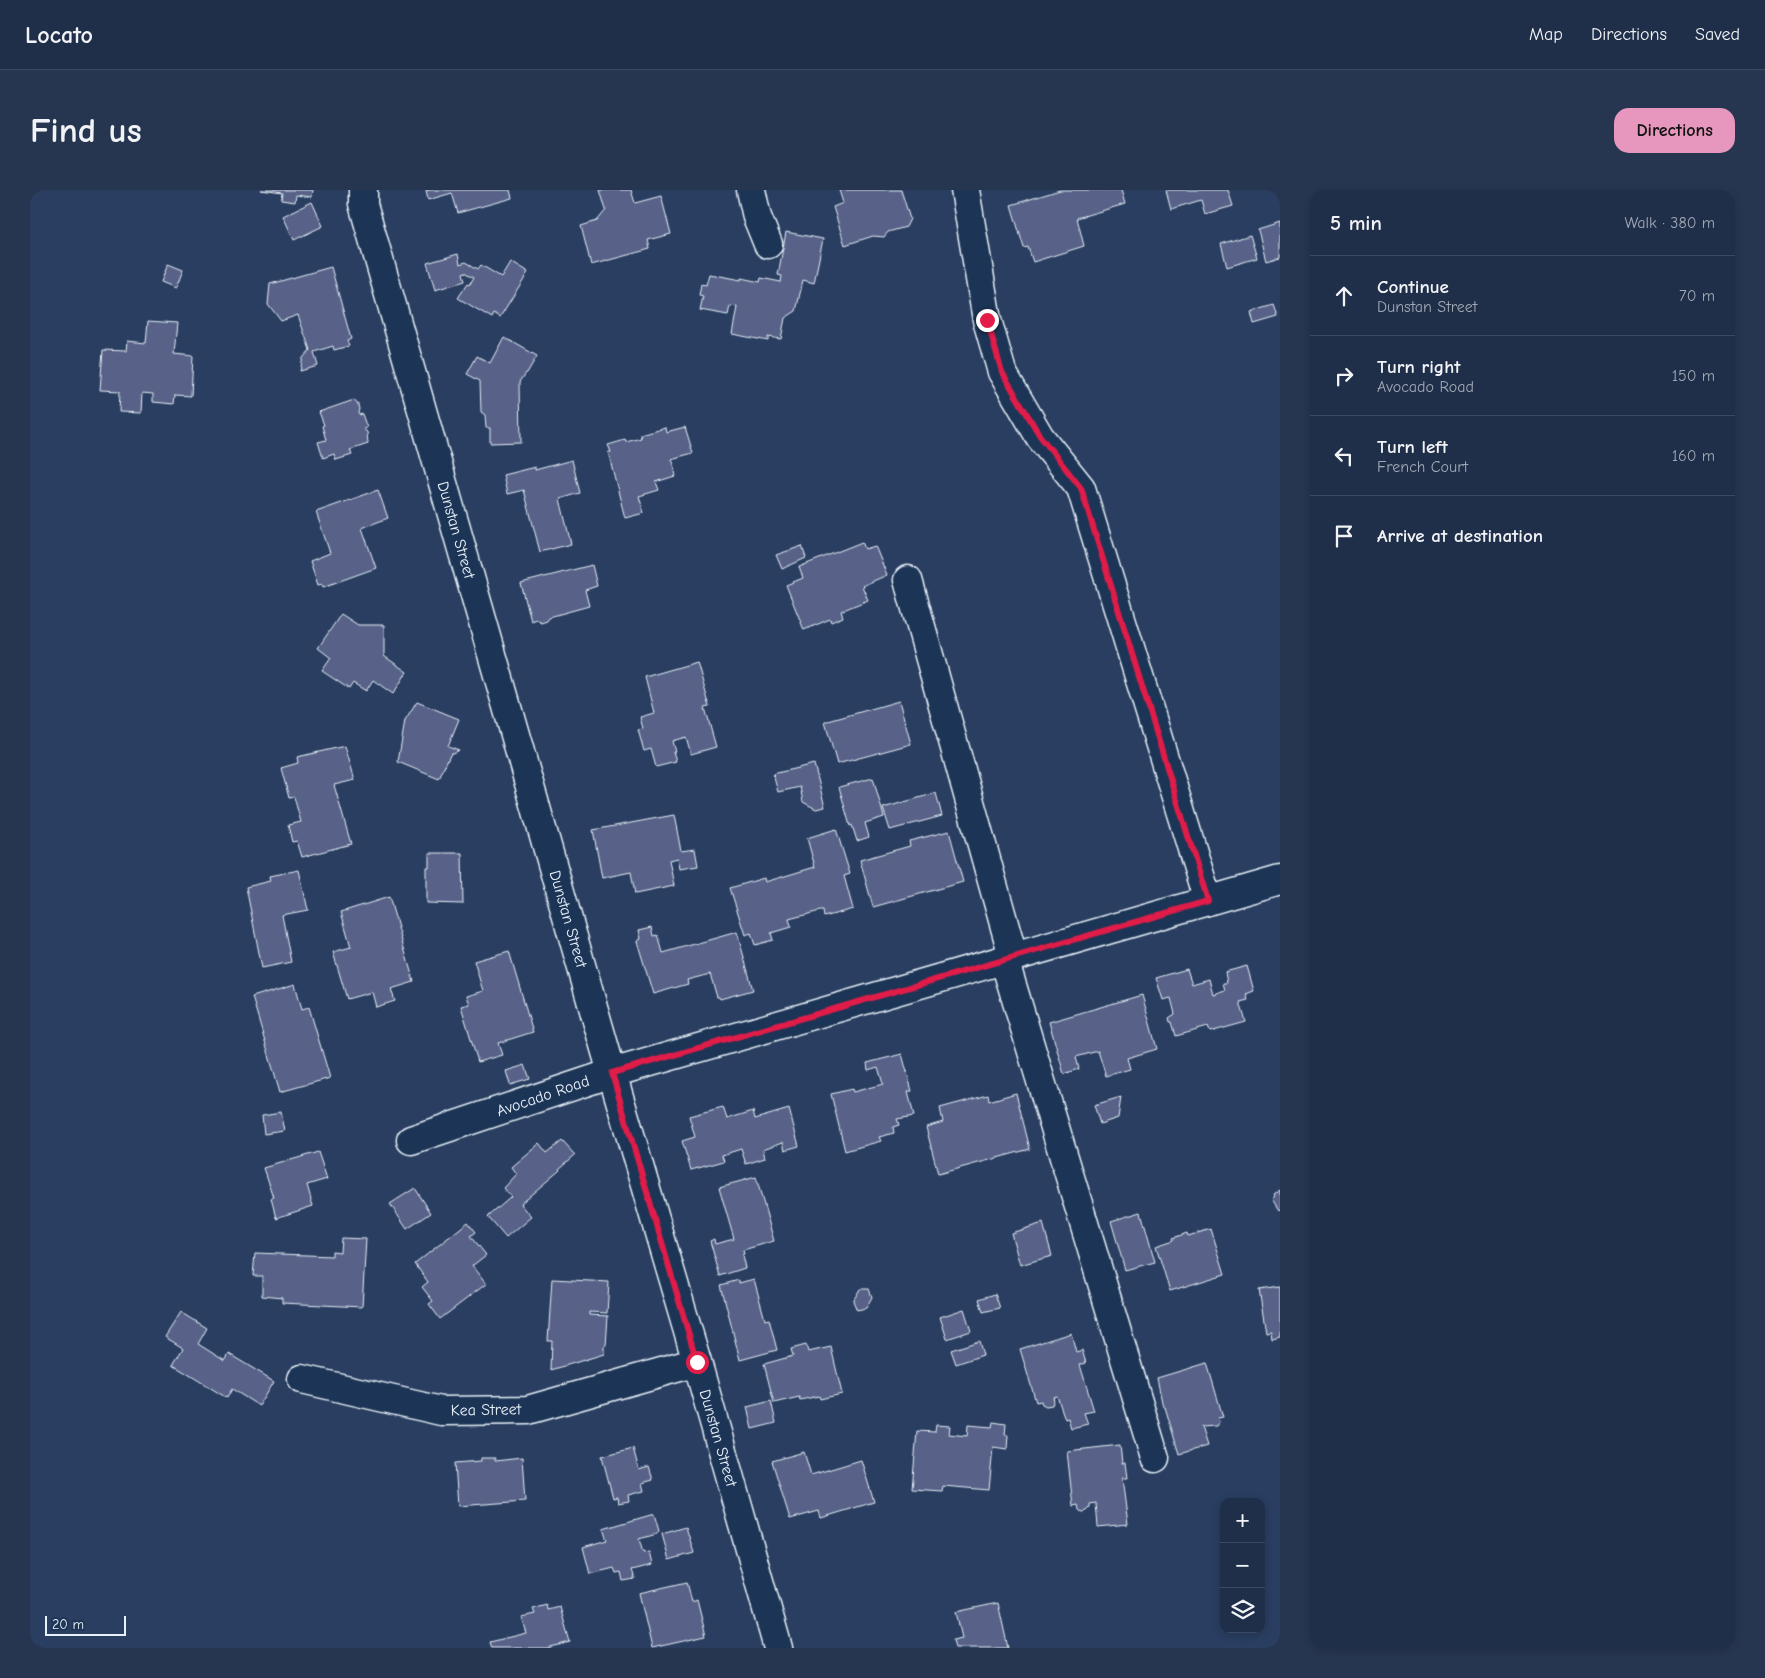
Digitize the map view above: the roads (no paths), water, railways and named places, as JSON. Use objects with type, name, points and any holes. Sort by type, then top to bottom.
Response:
[{"type":"street","name":"Dunstan Street","points":[[363,190],[363,204],[778,1648]]},
{"type":"street","points":[[751,190],[757,217],[768,244]]},
{"type":"street","points":[[965,190],[987,320],[1002,372],[1040,436],[1081,488],[1208,901]]},
{"type":"street","points":[[908,580],[1009,958],[1155,1458]]},
{"type":"street","name":"Avocado Road","points":[[411,1140],[612,1073],[1280,880]]},
{"type":"street","name":"Kea Street","points":[[302,1379],[441,1411],[514,1411],[528,1410],[697,1362]]}]
